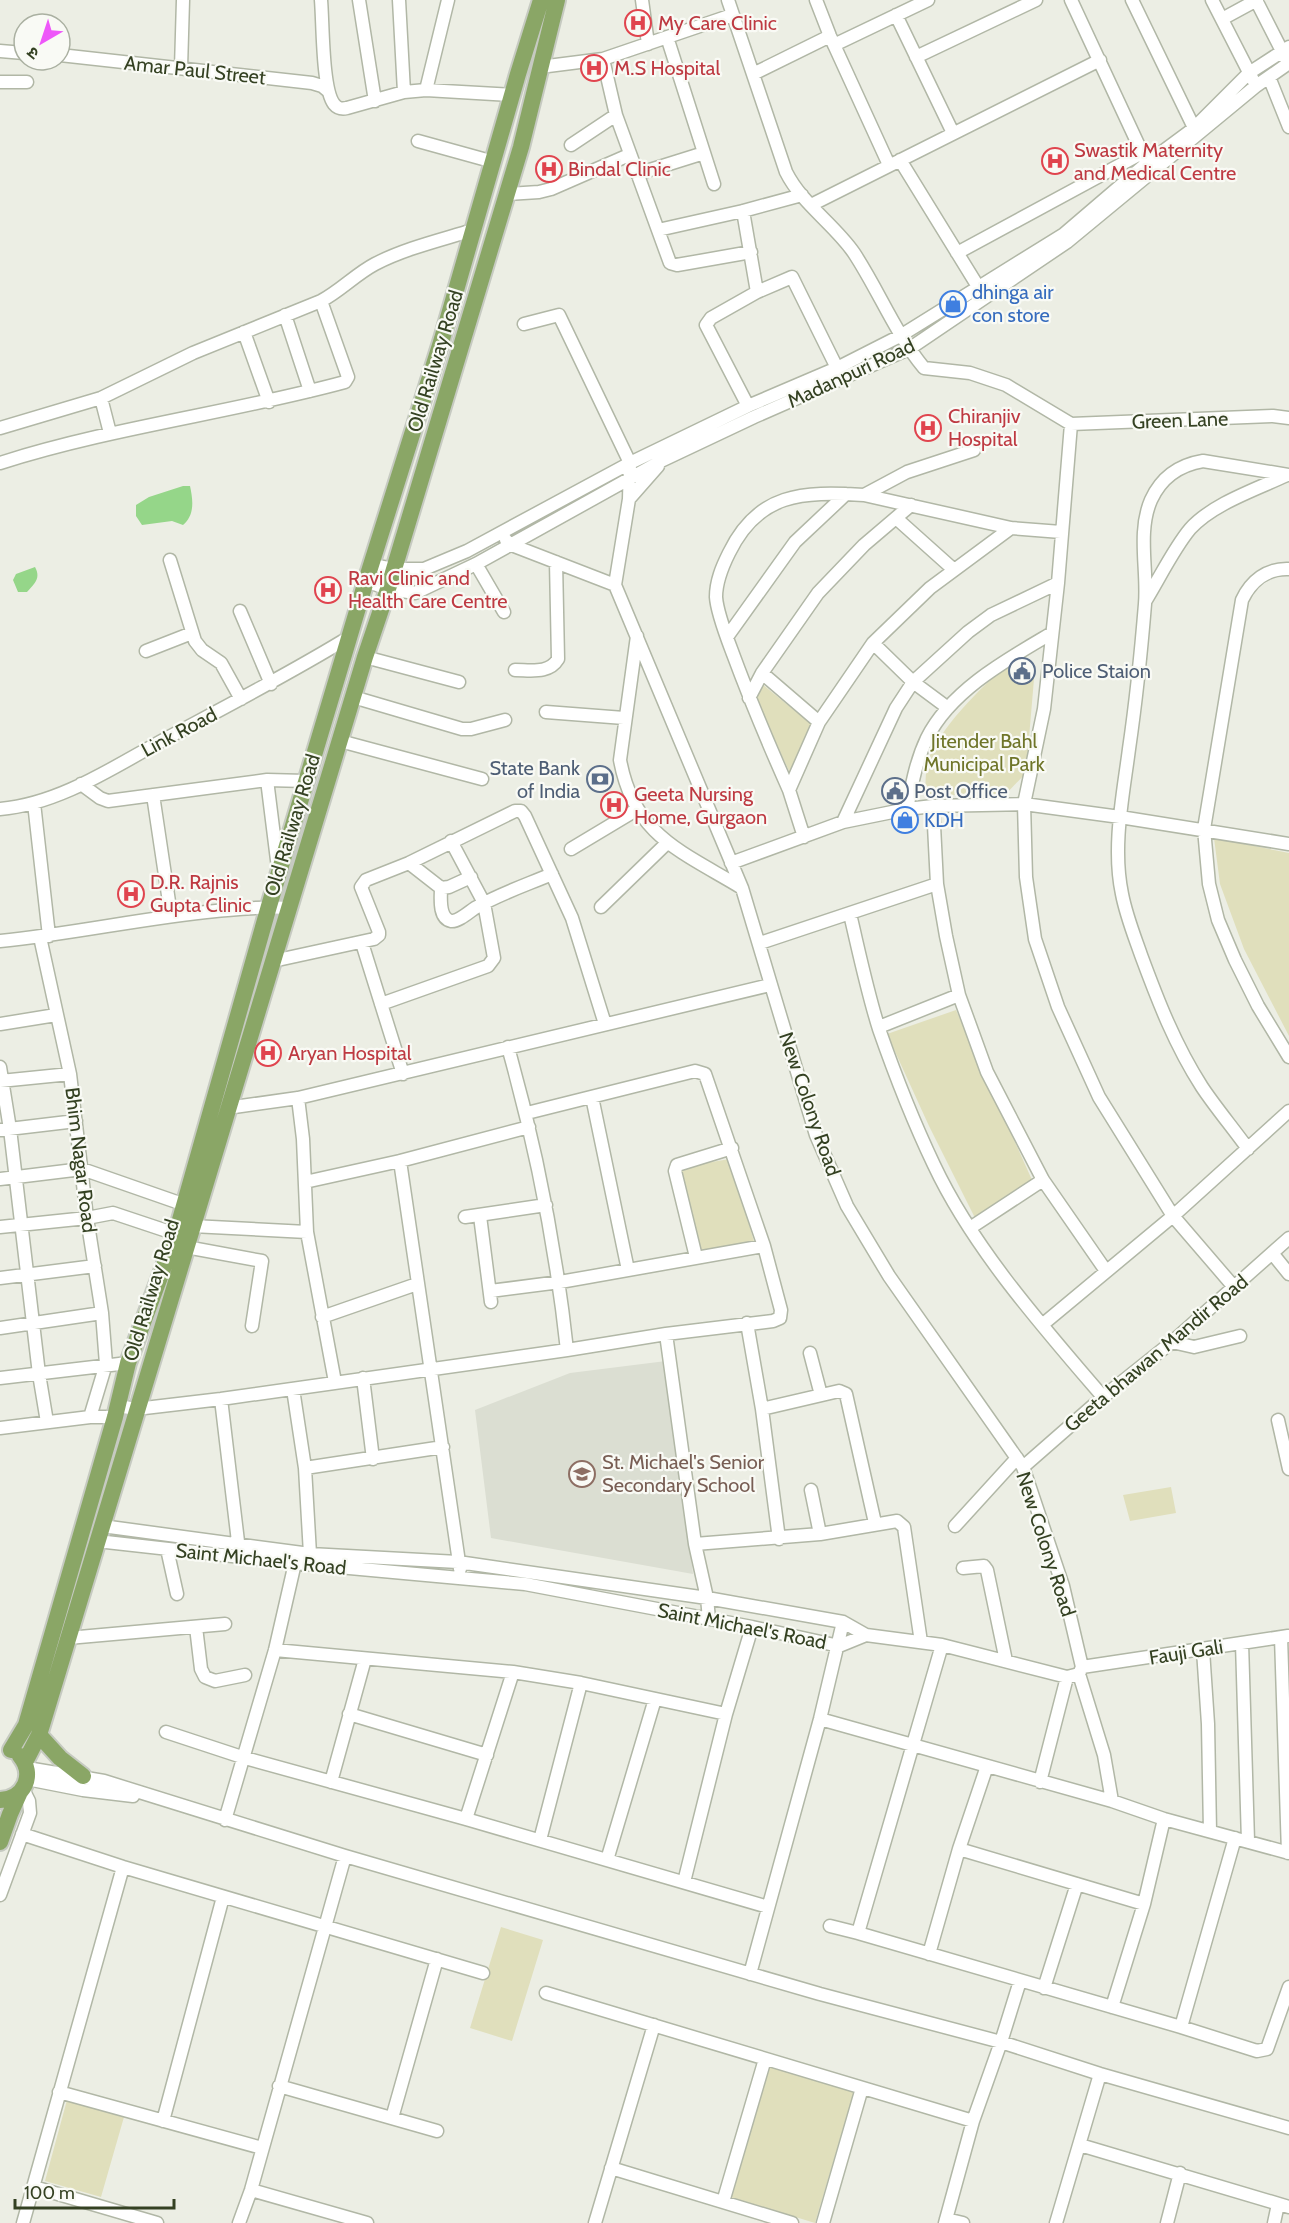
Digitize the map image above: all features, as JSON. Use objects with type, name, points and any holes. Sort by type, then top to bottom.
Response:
[{"type":"main road","name":"Old Railway Road","points":[[0,1842],[39,1735],[100,1533],[191,1207],[269,906],[366,581],[442,339],[541,0]]},
{"type":"main road","name":"Old Railway Road","points":[[6,1749],[26,1725],[128,1363],[181,1241],[192,1226],[191,1207],[227,1108],[273,961],[521,147],[556,0]]},
{"type":"main road","points":[[518,74],[539,73]]},
{"type":"main road","points":[[442,339],[461,346]]},
{"type":"main road","points":[[39,1735],[60,1758],[83,1776]]},
{"type":"main road","points":[[0,1800],[14,1797],[24,1778],[6,1749]]},
{"type":"street","points":[[181,68],[183,0]]},
{"type":"street","points":[[321,0],[328,91],[334,105],[342,109],[404,92],[426,90],[512,95]]},
{"type":"street","points":[[359,0],[375,101]]},
{"type":"street","points":[[399,0],[404,92]]},
{"type":"street","points":[[426,90],[448,0]]},
{"type":"street","points":[[642,0],[648,44]]},
{"type":"street","points":[[728,0],[786,172],[792,183],[854,254],[909,350],[924,368],[970,373],[1006,385],[1071,424],[1058,583],[1044,709],[1024,804],[1026,877],[1035,939],[1058,1007],[1099,1097],[1173,1216],[1234,1287]]},
{"type":"street","points":[[816,0],[832,40],[895,163],[986,299]]},
{"type":"street","points":[[753,74],[896,15],[912,3],[928,0]]},
{"type":"street","points":[[916,57],[1036,0]]},
{"type":"street","points":[[957,253],[1147,163],[1071,0]]},
{"type":"street","points":[[1132,0],[1196,132]]},
{"type":"street","points":[[1212,0],[1256,86]]},
{"type":"street","points":[[1222,19],[1256,0],[1285,49],[1289,64]]},
{"type":"street","points":[[539,73],[603,59],[732,15]]},
{"type":"street","points":[[896,15],[953,134]]},
{"type":"street","points":[[667,37],[714,184]]},
{"type":"street","name":"Madanpuri Road","points":[[1196,132],[1250,73],[1285,49]]},
{"type":"street","name":"Amar Paul Street","points":[[72,56],[312,83],[328,91]]},
{"type":"street","points":[[603,59],[616,115],[669,261],[674,265],[751,252]]},
{"type":"street","points":[[811,205],[1100,60]]},
{"type":"street","name":"Madanpuri Road","points":[[372,564],[394,569],[424,570],[500,534],[630,463],[748,406],[837,368],[900,336],[1064,234],[1147,163],[1196,132],[1289,64]]},
{"type":"street","points":[[1269,77],[1289,127]]},
{"type":"street","points":[[0,82],[27,82]]},
{"type":"street","points":[[571,145],[616,115]]},
{"type":"street","points":[[418,141],[494,162]]},
{"type":"street","points":[[637,174],[704,153]]},
{"type":"street","points":[[507,194],[551,189],[629,154]]},
{"type":"street","name":"Madanpuri Road","points":[[366,581],[388,589],[415,593],[476,564],[663,460],[754,417],[909,350],[1067,242],[1147,163]]},
{"type":"street","points":[[658,230],[802,195]]},
{"type":"street","points":[[743,211],[757,292]]},
{"type":"street","points":[[0,428],[101,398],[193,353],[321,301],[373,265],[390,257],[473,230]]},
{"type":"street","points":[[748,406],[706,325],[711,318],[757,292],[792,278],[837,368]]},
{"type":"street","points":[[0,463],[52,446],[269,402],[345,382],[348,379],[321,301]]},
{"type":"street","points":[[285,315],[310,391]]},
{"type":"street","points":[[500,534],[509,544],[615,585],[629,500],[630,463],[559,315],[524,324]]},
{"type":"street","points":[[244,332],[269,402]]},
{"type":"street","points":[[101,398],[110,433]]},
{"type":"street","name":"Green Lane","points":[[1071,424],[1273,416],[1289,418]]},
{"type":"street","points":[[864,495],[907,472],[974,450]]},
{"type":"street","points":[[629,500],[663,460]]},
{"type":"street","points":[[1248,1149],[1202,1086],[1168,1027],[1131,926],[1122,894],[1118,863],[1120,817],[1135,704],[1145,601],[1145,527],[1150,501],[1162,482],[1190,463],[1203,461],[1288,475]]},
{"type":"street","points":[[1145,601],[1189,530],[1200,520],[1215,509],[1288,475]]},
{"type":"street","points":[[804,837],[789,789],[749,698],[727,638],[716,598],[721,570],[736,537],[756,514],[787,497],[846,494],[864,495],[1011,528],[1061,532]]},
{"type":"street","points":[[727,638],[795,542],[846,494]]},
{"type":"street","points":[[749,698],[762,673],[818,593],[864,545],[911,506]]},
{"type":"street","points":[[896,518],[953,569]]},
{"type":"street","points":[[789,789],[819,722],[873,643],[930,588],[1011,528]]},
{"type":"street","points":[[170,560],[192,633],[199,647],[221,663],[241,699]]},
{"type":"street","points":[[515,670],[551,668],[558,659],[556,562]]},
{"type":"street","points":[[476,564],[504,612]]},
{"type":"street","points":[[1289,569],[1270,571],[1248,588],[1242,600],[1204,829],[1209,884],[1218,920],[1258,1006],[1289,1057]]},
{"type":"street","points":[[843,822],[896,708],[913,682],[968,632],[991,615],[1058,583]]},
{"type":"street","name":"New Colony Road","points":[[615,585],[742,888],[816,1135],[847,1206],[890,1276],[1020,1463],[1063,1586],[1076,1673],[1104,1755],[1112,1801]]},
{"type":"street","points":[[240,611],[271,684]]},
{"type":"street","points":[[146,651],[192,633]]},
{"type":"street","points":[[637,633],[624,718],[620,760],[623,779],[636,810],[649,827],[667,843],[742,888]]},
{"type":"street","points":[[908,809],[914,772],[928,737],[948,708],[986,674],[1052,633]]},
{"type":"street","name":"Link Road","points":[[0,809],[34,803],[81,784],[271,684],[351,636]]},
{"type":"street","points":[[873,643],[913,682],[948,708]]},
{"type":"street","points":[[365,657],[459,682]]},
{"type":"street","points":[[762,673],[819,722]]},
{"type":"street","points":[[353,697],[462,729],[471,729],[505,720]]},
{"type":"street","points":[[546,712],[624,718]]},
{"type":"street","points":[[340,741],[482,779]]},
{"type":"street","points":[[267,780],[279,875]]},
{"type":"street","points":[[81,784],[108,801],[267,780],[306,781]]},
{"type":"street","points":[[153,795],[171,915]]},
{"type":"street","name":"Bhim Nagar Road","points":[[34,803],[45,936],[56,1015],[70,1074],[87,1218],[102,1313],[106,1364]]},
{"type":"street","points":[[731,863],[843,822],[933,806],[1024,804],[1289,843]]},
{"type":"street","points":[[933,806],[937,884],[959,995],[987,1072],[1043,1180],[1106,1271]]},
{"type":"street","points":[[570,849],[636,810]]},
{"type":"street","points":[[273,961],[362,943],[376,938],[379,932],[362,893],[363,883],[366,880],[409,863],[515,811],[521,811],[572,918],[605,1024]]},
{"type":"street","points":[[381,1004],[488,966],[493,961],[495,954],[484,903],[451,841]]},
{"type":"street","points":[[601,907],[667,843]]},
{"type":"street","points":[[409,863],[441,888],[449,887],[471,877]]},
{"type":"street","points":[[441,888],[441,909],[449,921],[456,920],[484,903],[552,874]]},
{"type":"street","points":[[760,943],[937,884]]},
{"type":"street","points":[[0,941],[45,936],[171,915],[269,906],[289,908]]},
{"type":"street","points":[[850,914],[879,1027],[904,1096],[934,1166],[970,1228],[1042,1325],[1103,1397]]},
{"type":"street","points":[[362,943],[403,1074]]},
{"type":"street","points":[[227,1108],[298,1098],[770,985]]},
{"type":"street","points":[[879,1027],[959,995]]},
{"type":"street","points":[[0,1024],[56,1015]]},
{"type":"street","points":[[508,1047],[527,1113],[546,1205],[560,1282],[567,1350]]},
{"type":"street","points":[[0,1067],[5,1130],[16,1177],[39,1374],[47,1422]]},
{"type":"street","points":[[0,1428],[90,1418],[116,1411],[431,1370],[666,1334],[776,1321],[780,1318],[781,1310],[764,1246],[708,1078],[700,1071],[527,1113]]},
{"type":"street","points":[[1,1081],[70,1074]]},
{"type":"street","points":[[298,1098],[307,1232],[335,1382]]},
{"type":"street","points":[[592,1098],[628,1270]]},
{"type":"street","points":[[1042,1325],[1173,1216],[1289,1111]]},
{"type":"street","points":[[5,1130],[76,1121]]},
{"type":"street","points":[[305,1182],[400,1161],[529,1126]]},
{"type":"street","points":[[696,1257],[675,1171],[677,1166],[732,1148]]},
{"type":"street","points":[[400,1161],[462,1579]]},
{"type":"street","points":[[0,1179],[82,1169],[191,1207]]},
{"type":"street","points":[[970,1228],[1043,1180]]},
{"type":"street","points":[[465,1217],[546,1205]]},
{"type":"street","points":[[0,1227],[87,1218],[100,1214],[119,1214],[181,1241],[262,1261],[252,1326]]},
{"type":"street","points":[[480,1216],[491,1296],[764,1246]]},
{"type":"street","points":[[192,1226],[307,1232]]},
{"type":"street","name":"Geeta bhawan Mandir Road","points":[[956,1526],[1020,1463],[1172,1342],[1289,1238]]},
{"type":"street","points":[[1272,1253],[1289,1274]]},
{"type":"street","points":[[0,1278],[96,1266]]},
{"type":"street","points":[[322,1317],[417,1284]]},
{"type":"street","points":[[0,1328],[102,1313]]},
{"type":"street","points":[[747,1323],[762,1409],[779,1539]]},
{"type":"street","points":[[666,1334],[695,1544],[707,1598],[709,1619]]},
{"type":"street","points":[[1172,1342],[1194,1347],[1240,1336]]},
{"type":"street","points":[[810,1353],[820,1395]]},
{"type":"street","points":[[0,1378],[128,1363]]},
{"type":"street","points":[[90,1418],[106,1364]]},
{"type":"street","points":[[363,1378],[374,1459]]},
{"type":"street","points":[[293,1389],[305,1468],[310,1554]]},
{"type":"street","points":[[762,1409],[843,1391],[848,1397],[875,1523]]},
{"type":"street","points":[[221,1399],[239,1551]]},
{"type":"street","points":[[1278,1420],[1289,1469]]},
{"type":"street","points":[[305,1468],[443,1447]]},
{"type":"street","points":[[811,1490],[820,1534]]},
{"type":"street","points":[[695,1544],[779,1539],[897,1521],[904,1527],[921,1642]]},
{"type":"street","name":"Saint Michael's Road","points":[[100,1533],[239,1551],[295,1563],[534,1586],[752,1627],[839,1646],[866,1635]]},
{"type":"street","name":"Saint Michael's Road","points":[[100,1533],[167,1549],[458,1562],[707,1598],[843,1622],[866,1635]]},
{"type":"street","points":[[167,1549],[177,1594]]},
{"type":"street","points":[[225,1820],[275,1650],[295,1563]]},
{"type":"street","points":[[963,1568],[984,1566],[987,1570],[1006,1661]]},
{"type":"street","points":[[750,1974],[820,1719],[843,1622]]},
{"type":"street","points":[[68,1638],[225,1624]]},
{"type":"street","points":[[196,1627],[201,1669],[205,1677],[215,1681],[245,1675]]},
{"type":"street","points":[[684,1882],[726,1714],[752,1627]]},
{"type":"street","points":[[866,1635],[942,1645],[1006,1661],[1076,1673],[1040,1782]]},
{"type":"street","points":[[820,1719],[1112,1801],[1164,1820],[1288,1853],[1285,1636]]},
{"type":"street","name":"Fauji Gali","points":[[1076,1673],[1285,1636]]},
{"type":"street","points":[[1242,1642],[1248,1841]]},
{"type":"street","points":[[858,1933],[942,1645]]},
{"type":"street","points":[[275,1650],[513,1672],[580,1683],[726,1714]]},
{"type":"street","points":[[1203,1650],[1208,1724],[1210,1831]]},
{"type":"street","points":[[331,1782],[365,1659]]},
{"type":"street","points":[[466,1819],[513,1672]]},
{"type":"street","points":[[540,1840],[580,1683]]},
{"type":"street","points":[[607,1860],[655,1699]]},
{"type":"street","points":[[349,1714],[487,1755]]},
{"type":"street","points":[[166,1732],[244,1758],[768,1906]]},
{"type":"street","points":[[929,1954],[959,1850],[987,1766]]},
{"type":"street","points":[[24,1778],[83,1776],[104,1781],[345,1856],[750,1974],[1001,2042],[1100,2074],[1289,2128]]},
{"type":"street","points":[[24,1778],[82,1790],[158,1799]]},
{"type":"street","points":[[0,1895],[30,1808],[24,1778]]},
{"type":"street","points":[[1112,2007],[1144,1904],[1164,1820]]},
{"type":"street","points":[[22,1834],[123,1867],[483,1973]]},
{"type":"street","points":[[1181,2027],[1235,1838]]},
{"type":"street","points":[[959,1850],[1144,1904]]},
{"type":"street","points":[[238,2223],[251,2190],[345,1856]]},
{"type":"street","points":[[23,2223],[123,1867]]},
{"type":"street","points":[[1044,1988],[1077,1884]]},
{"type":"street","points":[[163,2121],[223,1897]]},
{"type":"street","points":[[830,1926],[1263,2052],[1269,2044],[1289,1987]]},
{"type":"street","points":[[392,2118],[436,1959]]},
{"type":"street","points":[[963,2223],[946,2221],[973,2121],[1020,1981]]},
{"type":"street","points":[[546,1993],[973,2121]]},
{"type":"street","points":[[595,2223],[654,2025]]},
{"type":"street","points":[[723,2202],[765,2059]]},
{"type":"street","points":[[1056,2223],[1100,2074]]},
{"type":"street","points":[[279,2086],[437,2131]]},
{"type":"street","points":[[823,2223],[862,2088]]},
{"type":"street","points":[[59,2092],[262,2148]]},
{"type":"street","points":[[1080,2145],[1284,2205],[1274,2223]]},
{"type":"street","points":[[611,2168],[792,2223]]},
{"type":"street","points":[[1167,2223],[1180,2173]]},
{"type":"street","points":[[34,2187],[134,2220],[157,2223]]},
{"type":"street","points":[[251,2190],[363,2222]]},
{"type":"shaded area","points":[[183,486],[190,486],[192,502],[190,517],[183,525],[172,521],[142,525],[136,516],[136,505],[149,497]]},
{"type":"shaded area","points":[[35,567],[37,577],[35,583],[27,592],[18,592],[13,580],[16,574]]},
{"type":"shaded area","name":"St. Michael's Senior Secondary School","points":[[666,1361],[693,1574],[491,1538],[475,1410],[570,1373]]},
{"type":"green space","name":"Jitender Bahl Municipal Park","points":[[1007,665],[1015,676],[1034,679],[1026,773],[1003,797],[925,794],[928,761],[941,736],[974,696]]},
{"type":"green space","points":[[762,684],[811,724],[791,775],[754,697]]},
{"type":"green space","points":[[1214,838],[1289,853],[1289,1036],[1244,949],[1220,884]]},
{"type":"green space","points":[[956,1010],[1032,1180],[975,1218],[929,1126],[887,1034]]},
{"type":"green space","points":[[730,1159],[755,1245],[701,1253],[681,1167]]},
{"type":"green space","points":[[1171,1487],[1176,1513],[1130,1521],[1123,1495]]},
{"type":"green space","points":[[501,1927],[543,1940],[512,2041],[470,2028]]},
{"type":"green space","points":[[770,2067],[854,2092],[815,2223],[730,2197]]},
{"type":"green space","points":[[67,2100],[124,2117],[101,2197],[45,2181]]},
{"type":"place","name":"My Care Clinic","points":[[638,23]]},
{"type":"place","name":"M.S Hospital","points":[[594,68]]},
{"type":"place","name":"Swastik Maternity and Medical Centre","points":[[1055,161]]},
{"type":"place","name":"Bindal Clinic","points":[[549,169]]},
{"type":"place","name":"dhinga air con store","points":[[953,304]]},
{"type":"place","name":"Chiranjiv Hospital","points":[[928,428]]},
{"type":"place","name":"Ravi Clinic and Health Care Centre","points":[[328,590]]},
{"type":"place","name":"Police Staion","points":[[1022,671]]},
{"type":"place","name":"State Bank of India","points":[[600,779]]},
{"type":"place","name":"Post Office","points":[[895,791]]},
{"type":"place","name":"Geeta Nursing Home, Gurgaon","points":[[614,805]]},
{"type":"place","name":"KDH","points":[[905,820]]},
{"type":"place","name":"D.R. Rajnis Gupta Clinic","points":[[131,894]]},
{"type":"place","name":"Aryan Hospital","points":[[268,1053]]},
{"type":"place","name":"St. Michael's Senior Secondary School","points":[[582,1474]]}]
